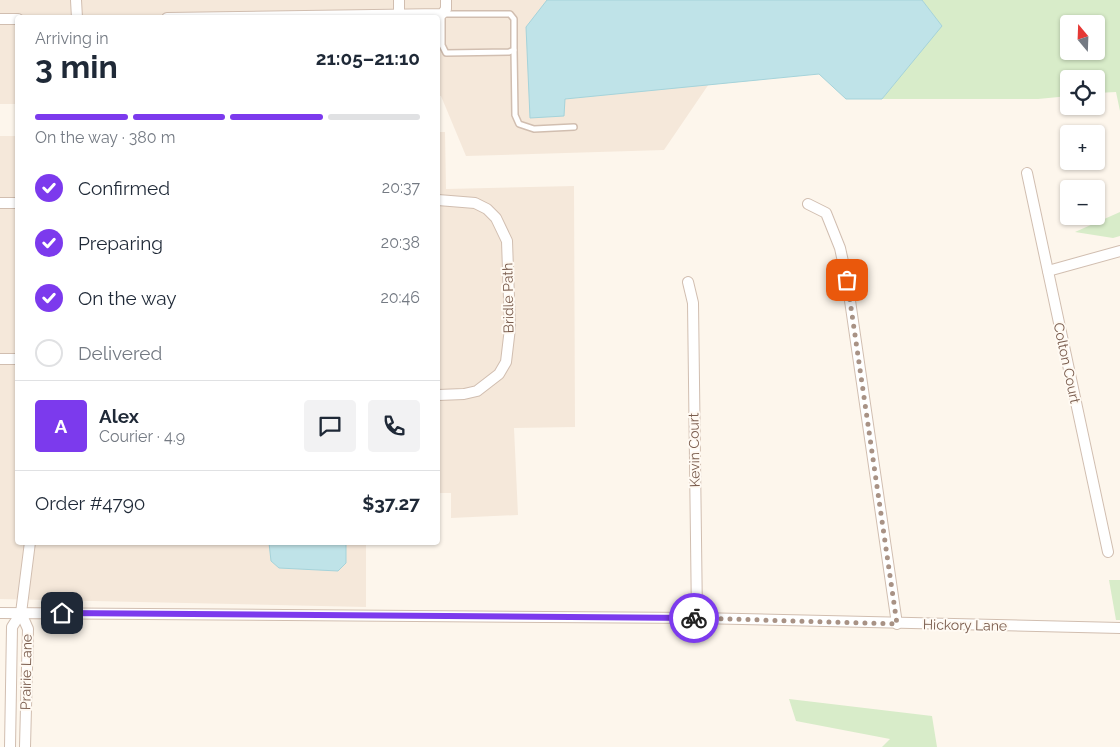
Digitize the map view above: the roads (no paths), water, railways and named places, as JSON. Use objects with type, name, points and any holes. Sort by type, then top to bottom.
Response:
[{"type":"street","points":[[76,0],[77,15]]},
{"type":"street","points":[[399,12],[400,0]]},
{"type":"street","points":[[283,15],[399,12],[442,14],[446,9],[446,0]]},
{"type":"street","points":[[0,19],[15,19]]},
{"type":"street","name":"Colton Court","points":[[1027,173],[1108,552]]},
{"type":"street","name":"Bridle Path","points":[[440,200],[475,203],[487,209],[496,218],[508,240],[510,328],[506,362],[499,374],[477,391],[464,394],[440,395]]},
{"type":"street","points":[[0,203],[15,203]]},
{"type":"street","points":[[808,204],[826,213],[840,248],[847,280],[897,624]]},
{"type":"street","points":[[1048,271],[1120,251]]},
{"type":"street","name":"Kevin Court","points":[[688,282],[693,303],[697,618]]},
{"type":"street","points":[[0,359],[15,359]]},
{"type":"street","points":[[21,613],[30,545]]},
{"type":"street","name":"Hickory Lane","points":[[0,613],[697,618],[1120,628]]},
{"type":"street","name":"Prairie Lane","points":[[10,747],[12,627],[21,613]]},
{"type":"street","name":"Prairie Lane","points":[[21,613],[28,629],[25,747]]},
{"type":"street","name":"Prairie Lane","points":[[11,727],[25,728]]},
{"type":"lane","points":[[514,50],[509,52],[446,53],[442,45],[442,14],[510,14],[514,19],[516,115],[519,124],[523,127],[534,129],[574,127]]},
{"type":"water","points":[[547,0],[922,0],[942,26],[882,99],[846,99],[819,74],[565,99],[564,116],[530,118],[526,27]]},
{"type":"water","points":[[269,545],[346,545],[346,563],[338,571],[279,568],[271,561]]}]
